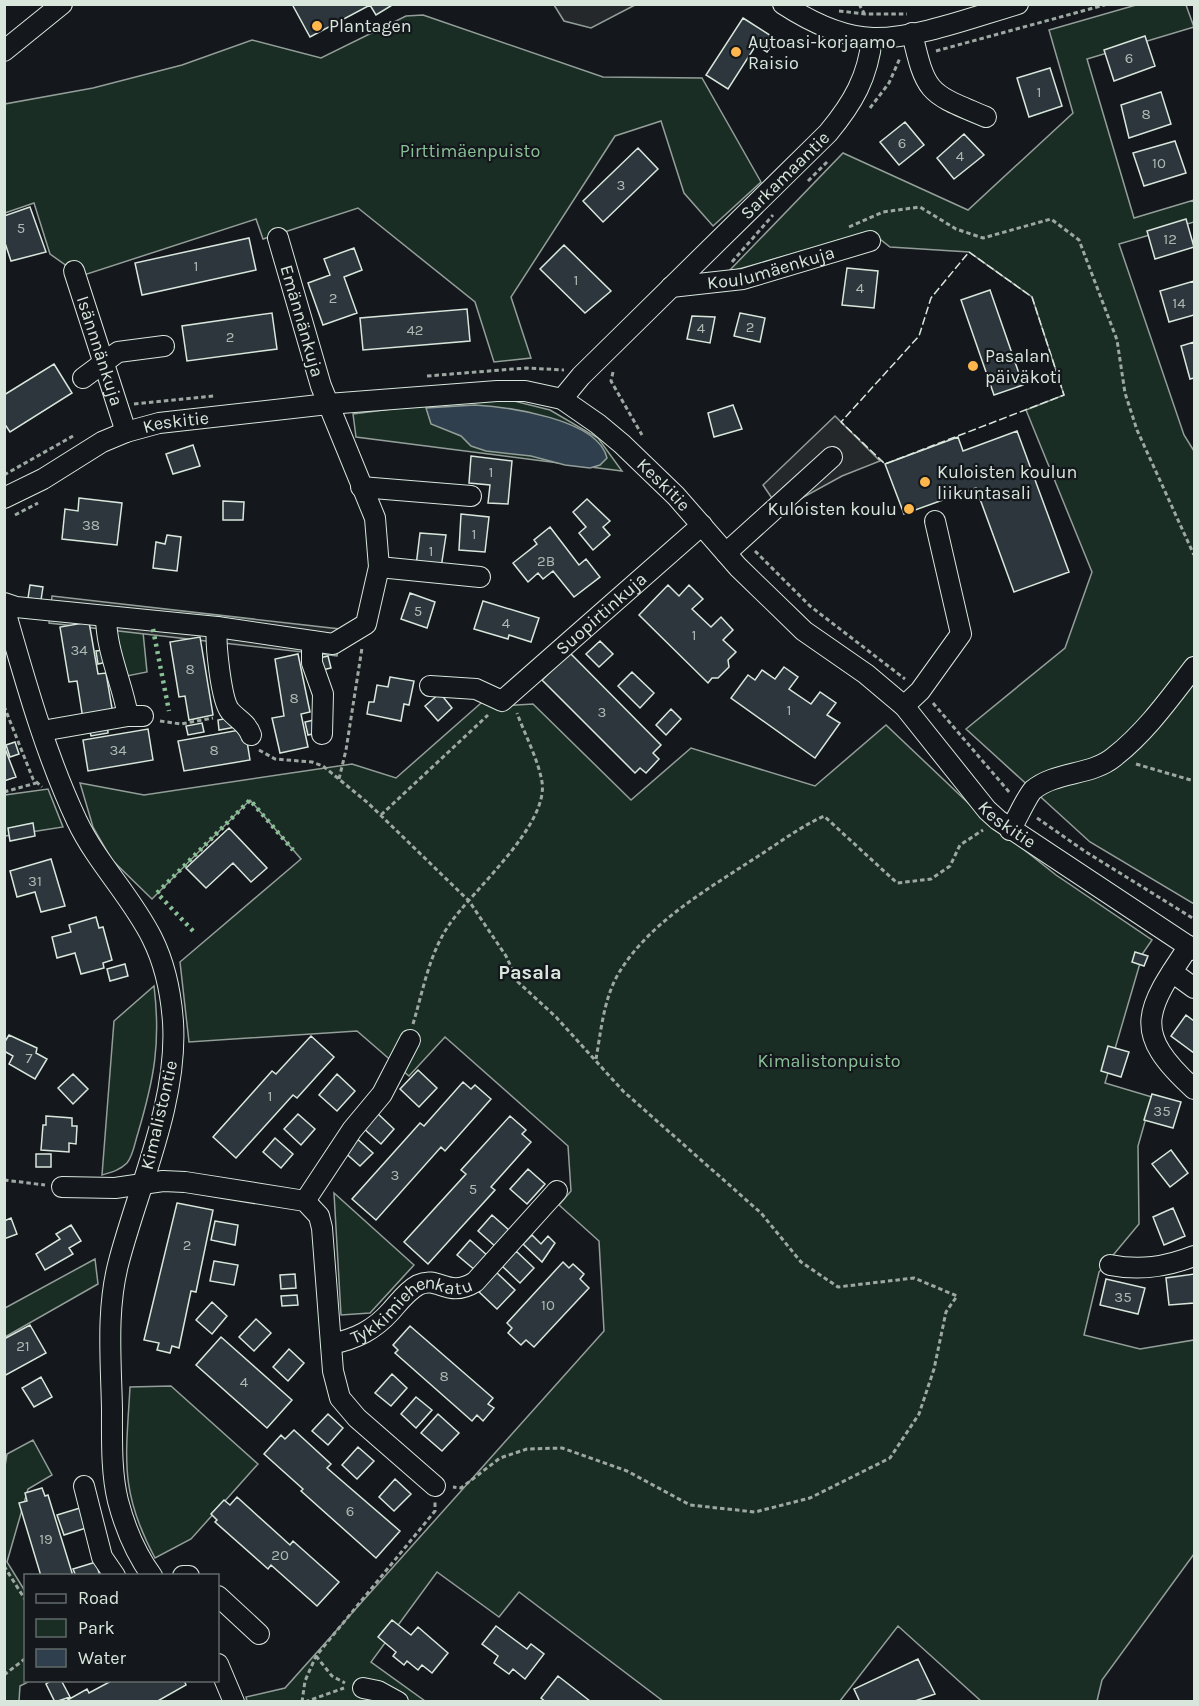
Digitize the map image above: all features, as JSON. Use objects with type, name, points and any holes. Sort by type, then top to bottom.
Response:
[{"type":"street","points":[[4,51],[62,4]]},
{"type":"street","points":[[783,4],[815,22],[844,33],[872,38],[912,33],[1018,4]]},
{"type":"street","points":[[912,33],[917,56],[929,87],[942,99],[986,117]]},
{"type":"street","name":"Sarkamaantie","points":[[562,399],[581,376],[837,122],[859,91],[869,62],[872,38]]},
{"type":"street","name":"Emännänkuja","points":[[278,238],[328,404],[375,518],[379,567],[366,624]]},
{"type":"street","name":"Koulumäenkuja","points":[[671,287],[743,279],[870,241]]},
{"type":"street","name":"Isännnänkuja","points":[[74,271],[126,432]]},
{"type":"street","points":[[83,378],[118,352],[164,346]]},
{"type":"street","name":"Keskitie","points":[[4,498],[43,478],[102,442],[126,432],[159,423],[328,404],[497,391],[525,391],[562,399],[622,444],[804,631],[866,674],[904,706],[987,810],[1004,825],[1192,948]]},
{"type":"street","points":[[726,553],[832,458]]},
{"type":"street","points":[[361,487],[471,496]]},
{"type":"street","points":[[904,706],[920,691],[961,634],[935,521]]},
{"type":"street","name":"Suopirtinkuja","points":[[506,698],[702,525]]},
{"type":"street","points":[[379,567],[480,577]]},
{"type":"street","points":[[4,605],[217,627],[333,644],[366,624]]},
{"type":"street","name":"Kimalistontie","points":[[4,605],[61,786],[79,824],[104,866],[152,938],[163,967],[170,996],[174,1041],[171,1079],[118,1263],[110,1329],[112,1440],[117,1499],[134,1544],[151,1574]]},
{"type":"street","points":[[42,731],[135,716],[110,653],[106,616]]},
{"type":"street","points":[[217,627],[224,691],[230,711],[245,723],[251,735]]},
{"type":"street","points":[[312,641],[312,663],[324,694],[322,734]]},
{"type":"street","points":[[1004,825],[1033,791],[1055,780],[1096,769],[1115,756],[1168,704],[1194,667]]},
{"type":"street","points":[[430,686],[476,689],[506,698]]},
{"type":"street","points":[[1192,948],[1172,972],[1152,1010],[1153,1038],[1159,1053],[1194,1089]]},
{"type":"street","points":[[1172,972],[1194,988]]},
{"type":"street","points":[[62,1186],[115,1188],[185,1182],[305,1201],[352,1130],[382,1095],[410,1040]]},
{"type":"street","name":"Tykkimiehenkatu","points":[[331,1344],[362,1336],[375,1327],[417,1286],[426,1282],[457,1290],[475,1282],[557,1191]]},
{"type":"street","name":"Tykkimiehenkatu","points":[[305,1201],[319,1216],[322,1228],[335,1385],[348,1409],[435,1486]]},
{"type":"street","points":[[1110,1264],[1132,1269],[1148,1268],[1194,1256]]},
{"type":"street","points":[[84,1486],[102,1557],[114,1574]]},
{"type":"street","points":[[219,1597],[259,1634]]},
{"type":"street","points":[[219,1666],[234,1701]]},
{"type":"street","points":[[357,1687],[378,1691],[398,1701]]},
{"type":"path","points":[[859,4],[865,14]]},
{"type":"path","points":[[865,116],[889,83],[898,59],[917,56],[1108,4]]},
{"type":"path","points":[[833,9],[893,15]]},
{"type":"path","points":[[804,184],[834,153]]},
{"type":"path","points":[[842,233],[850,226],[883,212],[920,207],[956,229],[983,238],[1051,219],[1079,240],[1117,340],[1125,393],[1137,430],[1194,555]]},
{"type":"path","points":[[713,283],[780,208]]},
{"type":"path","points":[[611,381],[617,365]]},
{"type":"path","points":[[339,779],[346,750],[366,624]]},
{"type":"path","points":[[381,816],[506,698],[542,783],[540,805],[509,855],[448,926],[432,957],[410,1040]]},
{"type":"path","points":[[4,706],[36,783],[47,789],[61,786]]},
{"type":"path","points":[[181,724],[223,717],[230,711]]},
{"type":"path","points":[[251,735],[266,756],[286,762],[312,762],[323,766],[381,816],[468,901],[506,956],[518,982],[556,1017],[623,1091],[761,1213],[801,1262],[838,1287],[914,1278],[957,1296],[946,1312],[934,1370],[919,1414],[890,1458],[810,1498],[755,1512],[690,1505],[627,1471],[562,1448],[527,1449],[500,1458],[461,1488],[435,1486],[435,1511],[316,1656],[305,1681],[303,1701],[357,1687]]},
{"type":"path","points":[[1115,756],[1194,781]]},
{"type":"path","points":[[4,792],[36,783]]},
{"type":"path","points":[[596,1059],[610,992],[620,970],[654,932],[699,894],[792,831],[824,816],[897,883],[931,879],[950,866],[960,845],[1004,825]]},
{"type":"path","points":[[4,1180],[62,1186]]},
{"type":"path","points":[[4,1566],[24,1598]]},
{"type":"path","points":[[316,1656],[332,1676],[357,1687]]},
{"type":"path","points":[[4,1675],[24,1660]]},
{"type":"green space","points":[[1136,5],[1186,5],[1194,27],[1087,59],[1134,218],[1194,200],[1194,222],[1119,244],[1184,435],[1194,451],[1194,904],[1090,842],[966,729],[1065,648],[1092,572],[1026,410],[1064,395],[1032,297],[969,252],[890,247],[871,232],[728,272],[843,153],[968,210],[1073,113],[1049,30]]},
{"type":"green space","name":"Pirttimäenpuisto","points":[[423,15],[603,77],[702,78],[761,182],[713,226],[684,193],[661,121],[615,136],[511,297],[531,358],[494,362],[475,302],[358,208],[263,239],[256,219],[81,276],[50,254],[34,203],[5,213],[5,104],[93,88],[182,65],[252,40],[321,58],[406,16]]},
{"type":"green space","points":[[506,399],[550,410],[598,438],[622,471],[356,437],[353,414],[423,405]]},
{"type":"green space","points":[[114,628],[143,632],[147,672],[127,676]]},
{"type":"green space","name":"Kimalistonpuisto","points":[[489,696],[497,706],[533,704],[631,800],[691,748],[815,786],[886,725],[983,817],[1056,875],[1152,940],[1143,953],[1105,1083],[1152,1097],[1138,1146],[1139,1224],[1099,1272],[1084,1335],[1140,1349],[1194,1340],[1194,1554],[1102,1680],[1097,1701],[981,1701],[898,1626],[840,1701],[663,1701],[519,1592],[499,1617],[437,1572],[371,1662],[425,1701],[247,1701],[246,1697],[285,1688],[604,1331],[599,1241],[559,1205],[571,1191],[568,1146],[445,1037],[409,1076],[357,1031],[189,1042],[180,962],[301,859],[250,800],[152,899],[112,860],[93,827],[80,783],[144,795],[352,764],[396,778]]},
{"type":"green space","points":[[48,789],[63,827],[5,836],[5,795]]},
{"type":"green space","points":[[154,986],[157,1025],[155,1061],[144,1114],[129,1160],[119,1169],[102,1175],[114,1021]]},
{"type":"green space","points":[[334,1193],[414,1265],[370,1313],[341,1315]]},
{"type":"green space","points":[[95,1259],[98,1284],[5,1337],[5,1308]]},
{"type":"green space","points":[[171,1386],[258,1464],[191,1539],[155,1558],[135,1513],[127,1474],[130,1387]]},
{"type":"green space","points":[[33,1440],[52,1475],[28,1489],[7,1562],[24,1589],[24,1682],[28,1682],[20,1686],[19,1701],[5,1702],[5,1466],[7,1454]]},
{"type":"shaded area","points":[[554,5],[635,5],[591,28],[564,21]]},
{"type":"shaded area","points":[[835,416],[880,461],[842,476],[780,510],[763,485]]},
{"type":"shaded area","points":[[52,596],[340,629],[337,656],[49,623]]},
{"type":"water","points":[[475,405],[529,412],[570,425],[587,434],[600,445],[607,458],[600,465],[590,468],[565,465],[531,456],[486,451],[471,446],[461,436],[431,424],[426,408]]},
{"type":"building","name":"Plantagen","points":[[292,4],[394,4],[376,15],[370,5],[310,37]]},
{"type":"building","points":[[743,18],[776,39],[767,52],[756,45],[728,89],[706,75]]},
{"type":"building","points":[[1145,36],[1155,66],[1114,81],[1104,50]]},
{"type":"building","points":[[1050,68],[1062,106],[1029,117],[1017,78]]},
{"type":"building","points":[[1161,92],[1171,124],[1129,138],[1121,105]]},
{"type":"building","points":[[905,122],[924,145],[899,165],[880,142]]},
{"type":"building","points":[[964,134],[984,155],[954,179],[937,158]]},
{"type":"building","points":[[1175,141],[1186,173],[1144,186],[1133,153]]},
{"type":"building","points":[[638,148],[658,169],[603,222],[583,201]]},
{"type":"building","points":[[30,207],[46,252],[11,261],[4,240],[4,216]]},
{"type":"building","points":[[1186,219],[1194,247],[1155,259],[1147,231]]},
{"type":"building","points":[[249,238],[256,270],[142,295],[135,263]]},
{"type":"building","points":[[564,245],[611,291],[585,313],[540,269]]},
{"type":"building","points":[[354,248],[362,270],[344,277],[357,313],[323,325],[308,283],[330,275],[324,259]]},
{"type":"building","points":[[847,268],[878,271],[874,308],[842,305]]},
{"type":"building","points":[[1194,281],[1194,315],[1169,322],[1160,291]]},
{"type":"building","points":[[990,290],[1023,385],[994,395],[961,300]]},
{"type":"building","points":[[467,309],[470,341],[363,350],[360,318]]},
{"type":"building","points":[[272,313],[277,349],[187,361],[182,326]]},
{"type":"building","points":[[740,313],[765,318],[760,342],[734,336]]},
{"type":"building","points":[[692,316],[715,317],[710,343],[687,339]]},
{"type":"building","points":[[1194,342],[1194,378],[1190,379],[1181,346]]},
{"type":"building","points":[[54,364],[72,393],[10,432],[4,423],[4,395]]},
{"type":"building","points":[[733,405],[742,429],[714,437],[708,413]]},
{"type":"building","points":[[1017,431],[1069,572],[1014,592],[976,488],[904,514],[885,464],[958,437],[963,451]]},
{"type":"building","points":[[193,445],[200,466],[173,474],[166,454]]},
{"type":"building","points":[[471,456],[512,461],[508,504],[488,503],[490,485],[469,483]]},
{"type":"building","points":[[79,498],[122,503],[117,545],[62,539],[65,509],[78,511]]},
{"type":"building","points":[[587,499],[610,521],[603,527],[610,535],[593,550],[579,533],[586,527],[573,512]]},
{"type":"building","points":[[223,501],[244,502],[243,520],[223,520]]},
{"type":"building","points":[[461,514],[489,517],[485,552],[459,550]]},
{"type":"building","points":[[550,527],[579,565],[586,559],[600,577],[574,597],[553,571],[543,579],[538,573],[528,582],[513,563],[537,544],[534,540]]},
{"type":"building","points":[[420,533],[446,535],[441,568],[416,566]]},
{"type":"building","points":[[167,535],[181,537],[177,571],[153,568],[156,542],[165,544]]},
{"type":"building","points":[[30,585],[43,587],[41,600],[28,598]]},
{"type":"building","points":[[668,585],[679,596],[689,585],[703,599],[692,609],[711,627],[721,617],[733,630],[723,640],[736,652],[728,660],[729,667],[718,678],[712,678],[708,683],[639,615]]},
{"type":"building","points":[[410,593],[435,602],[427,628],[401,619]]},
{"type":"building","points":[[483,601],[539,618],[531,642],[509,635],[508,639],[474,629]]},
{"type":"building","points":[[89,622],[98,674],[106,673],[113,714],[83,719],[77,681],[69,682],[60,627]]},
{"type":"building","points":[[200,637],[213,715],[189,720],[185,696],[179,697],[170,642]]},
{"type":"building","points":[[600,641],[613,654],[599,667],[586,654]]},
{"type":"building","points":[[104,650],[107,662],[98,664],[96,651]]},
{"type":"building","points":[[570,653],[661,745],[653,753],[659,759],[646,773],[640,768],[635,773],[542,680]]},
{"type":"building","points":[[298,654],[310,712],[301,714],[308,747],[280,753],[272,718],[284,716],[275,659]]},
{"type":"building","points":[[328,656],[331,668],[318,671],[315,659]]},
{"type":"building","points":[[784,667],[798,677],[789,689],[811,704],[820,692],[836,703],[827,715],[840,723],[815,758],[731,698],[748,675],[755,680],[762,670],[775,679]]},
{"type":"building","points":[[632,672],[654,693],[640,708],[618,686]]},
{"type":"building","points":[[390,677],[414,681],[409,705],[404,704],[401,721],[367,714],[369,702],[374,702],[377,685],[388,687]]},
{"type":"building","points":[[440,693],[452,708],[438,721],[425,706]]},
{"type":"building","points":[[671,709],[681,719],[666,735],[656,725]]},
{"type":"building","points":[[234,717],[236,727],[219,730],[218,720]]},
{"type":"building","points":[[314,720],[317,733],[308,735],[305,722]]},
{"type":"building","points":[[107,723],[108,733],[91,736],[89,727]]},
{"type":"building","points":[[202,723],[204,732],[188,735],[186,726]]},
{"type":"building","points":[[148,729],[153,760],[88,771],[83,740]]},
{"type":"building","points":[[245,729],[250,760],[184,771],[178,741]]},
{"type":"building","points":[[15,742],[19,754],[10,757],[6,745]]},
{"type":"building","points":[[4,746],[16,777],[4,781]]},
{"type":"building","points":[[33,823],[35,836],[10,841],[8,828]]},
{"type":"building","points":[[229,828],[267,868],[251,882],[233,863],[206,888],[186,868]]},
{"type":"building","points":[[51,859],[65,906],[41,912],[35,892],[17,897],[10,871]]},
{"type":"building","points":[[96,917],[99,928],[103,927],[112,960],[103,963],[104,968],[81,974],[75,953],[57,958],[52,937],[71,932],[69,925]]},
{"type":"building","points":[[1135,952],[1148,956],[1144,966],[1132,962]]},
{"type":"building","points":[[125,964],[128,976],[110,981],[107,969]]},
{"type":"building","points":[[1186,1015],[1194,1021],[1194,1053],[1171,1036]]},
{"type":"building","points":[[9,1035],[37,1048],[36,1053],[47,1059],[35,1079],[9,1064],[13,1056],[4,1051],[4,1043]]},
{"type":"building","points":[[311,1036],[334,1057],[297,1098],[293,1095],[236,1158],[213,1137],[272,1071],[276,1074]]},
{"type":"building","points":[[1108,1046],[1129,1052],[1121,1077],[1101,1071]]},
{"type":"building","points":[[418,1070],[437,1088],[419,1107],[400,1089]]},
{"type":"building","points":[[73,1074],[88,1089],[73,1104],[58,1088]]},
{"type":"building","points":[[337,1074],[355,1091],[337,1111],[319,1095]]},
{"type":"building","points":[[463,1082],[471,1089],[475,1085],[491,1099],[445,1151],[441,1147],[376,1220],[352,1199],[420,1123],[424,1126]]},
{"type":"building","points":[[1152,1094],[1181,1102],[1173,1128],[1144,1120]]},
{"type":"building","points":[[376,1112],[394,1129],[381,1144],[362,1127]]},
{"type":"building","points":[[298,1114],[315,1129],[301,1145],[284,1129]]},
{"type":"building","points":[[46,1116],[72,1118],[72,1126],[77,1126],[76,1144],[69,1143],[69,1152],[41,1150]]},
{"type":"building","points":[[510,1116],[526,1130],[522,1134],[531,1142],[491,1187],[495,1190],[428,1264],[404,1242],[466,1174],[461,1170]]},
{"type":"building","points":[[354,1136],[373,1153],[360,1166],[342,1150]]},
{"type":"building","points":[[275,1138],[293,1154],[281,1168],[263,1152]]},
{"type":"building","points":[[1171,1150],[1188,1173],[1170,1187],[1152,1164]]},
{"type":"building","points":[[36,1154],[51,1154],[51,1167],[36,1167]]},
{"type":"building","points":[[528,1169],[545,1184],[527,1204],[510,1189]]},
{"type":"building","points":[[177,1203],[213,1210],[196,1292],[191,1291],[179,1348],[172,1346],[170,1353],[157,1350],[159,1343],[144,1340]]},
{"type":"building","points":[[1173,1208],[1185,1236],[1164,1245],[1153,1217]]},
{"type":"building","points":[[492,1215],[510,1231],[496,1247],[478,1231]]},
{"type":"building","points":[[11,1218],[17,1234],[4,1239],[4,1221]]},
{"type":"building","points":[[215,1221],[238,1225],[235,1245],[211,1240]]},
{"type":"building","points":[[71,1225],[81,1241],[69,1248],[73,1254],[45,1270],[36,1254],[60,1239],[56,1234]]},
{"type":"building","points":[[532,1235],[541,1244],[548,1236],[555,1243],[542,1262],[523,1244]]},
{"type":"building","points":[[470,1240],[488,1256],[475,1270],[457,1255]]},
{"type":"building","points":[[516,1251],[534,1268],[520,1283],[502,1266]]},
{"type":"building","points":[[214,1261],[238,1265],[234,1285],[210,1281]]},
{"type":"building","points":[[563,1262],[569,1268],[573,1264],[584,1274],[580,1279],[589,1288],[534,1347],[526,1340],[521,1345],[508,1333],[512,1328],[507,1323]]},
{"type":"building","points":[[496,1272],[515,1290],[497,1309],[478,1291]]},
{"type":"building","points":[[295,1274],[296,1288],[281,1289],[280,1275]]},
{"type":"building","points":[[1194,1274],[1194,1303],[1169,1305],[1166,1278]]},
{"type":"building","points":[[1106,1279],[1145,1288],[1138,1314],[1100,1305]]},
{"type":"building","points":[[297,1295],[298,1305],[282,1306],[281,1296]]},
{"type":"building","points":[[212,1302],[227,1316],[212,1334],[196,1320]]},
{"type":"building","points":[[256,1319],[271,1333],[254,1351],[239,1337]]},
{"type":"building","points":[[30,1325],[46,1353],[4,1376],[4,1339]]},
{"type":"building","points":[[410,1326],[493,1398],[488,1404],[494,1408],[483,1421],[477,1415],[472,1421],[395,1353],[398,1350],[393,1345]]},
{"type":"building","points":[[221,1337],[292,1400],[267,1428],[196,1365]]},
{"type":"building","points":[[289,1349],[304,1363],[288,1381],[273,1367]]},
{"type":"building","points":[[392,1374],[407,1388],[391,1406],[375,1393]]},
{"type":"building","points":[[41,1377],[52,1397],[34,1407],[22,1388]]},
{"type":"building","points":[[416,1397],[432,1410],[416,1428],[401,1414]]},
{"type":"building","points":[[328,1414],[343,1428],[328,1445],[312,1431]]},
{"type":"building","points":[[438,1414],[459,1433],[442,1451],[421,1433]]},
{"type":"building","points":[[294,1430],[331,1464],[327,1468],[400,1531],[376,1558],[301,1491],[303,1489],[264,1454],[281,1435],[285,1439]]},
{"type":"building","points":[[358,1447],[374,1461],[357,1479],[342,1465]]},
{"type":"building","points":[[395,1479],[411,1494],[394,1511],[379,1497]]},
{"type":"building","points":[[42,1488],[45,1496],[48,1495],[72,1574],[40,1574],[19,1503],[27,1501],[25,1493]]},
{"type":"building","points":[[237,1497],[290,1545],[293,1541],[339,1582],[317,1606],[271,1565],[268,1569],[215,1522],[217,1520],[211,1514],[224,1500],[230,1505]]},
{"type":"building","points":[[80,1508],[86,1528],[64,1535],[57,1515]]},
{"type":"building","points":[[96,1562],[99,1574],[75,1574],[73,1569]]},
{"type":"building","points":[[392,1620],[411,1635],[418,1627],[448,1653],[432,1673],[422,1665],[418,1670],[407,1661],[404,1665],[393,1656],[396,1652],[378,1637]]},
{"type":"building","points":[[496,1626],[527,1649],[531,1644],[544,1654],[525,1679],[513,1669],[509,1674],[494,1663],[498,1656],[482,1644]]},
{"type":"building","points":[[918,1659],[935,1694],[912,1702],[860,1702],[854,1689]]},
{"type":"building","points":[[558,1676],[590,1701],[546,1702],[541,1698]]},
{"type":"building","points":[[62,1682],[70,1697],[55,1702],[46,1684]]},
{"type":"building","points":[[109,1682],[185,1682],[186,1685],[156,1702],[64,1702],[87,1689],[89,1693]]},
{"type":"hedge","points":[[153,629],[169,711]]},
{"type":"hedge","points":[[193,931],[157,893],[250,800],[293,850]]},
{"type":"fence","points":[[969,252],[1032,297],[1064,395],[885,464],[841,422],[919,336],[931,298],[969,252]]},
{"type":"place","name":"Plantagen","points":[[317,26]]},
{"type":"place","name":"Autoasi-korjaamo Raisio","points":[[736,52]]},
{"type":"place","name":"Pasalan päiväkoti","points":[[973,366]]},
{"type":"place","name":"Kuloisten koulun liikuntasali","points":[[925,482]]},
{"type":"place","name":"Kuloisten koulu","points":[[909,509]]},
{"type":"district","name":"Pasala","points":[[530,972]]}]
